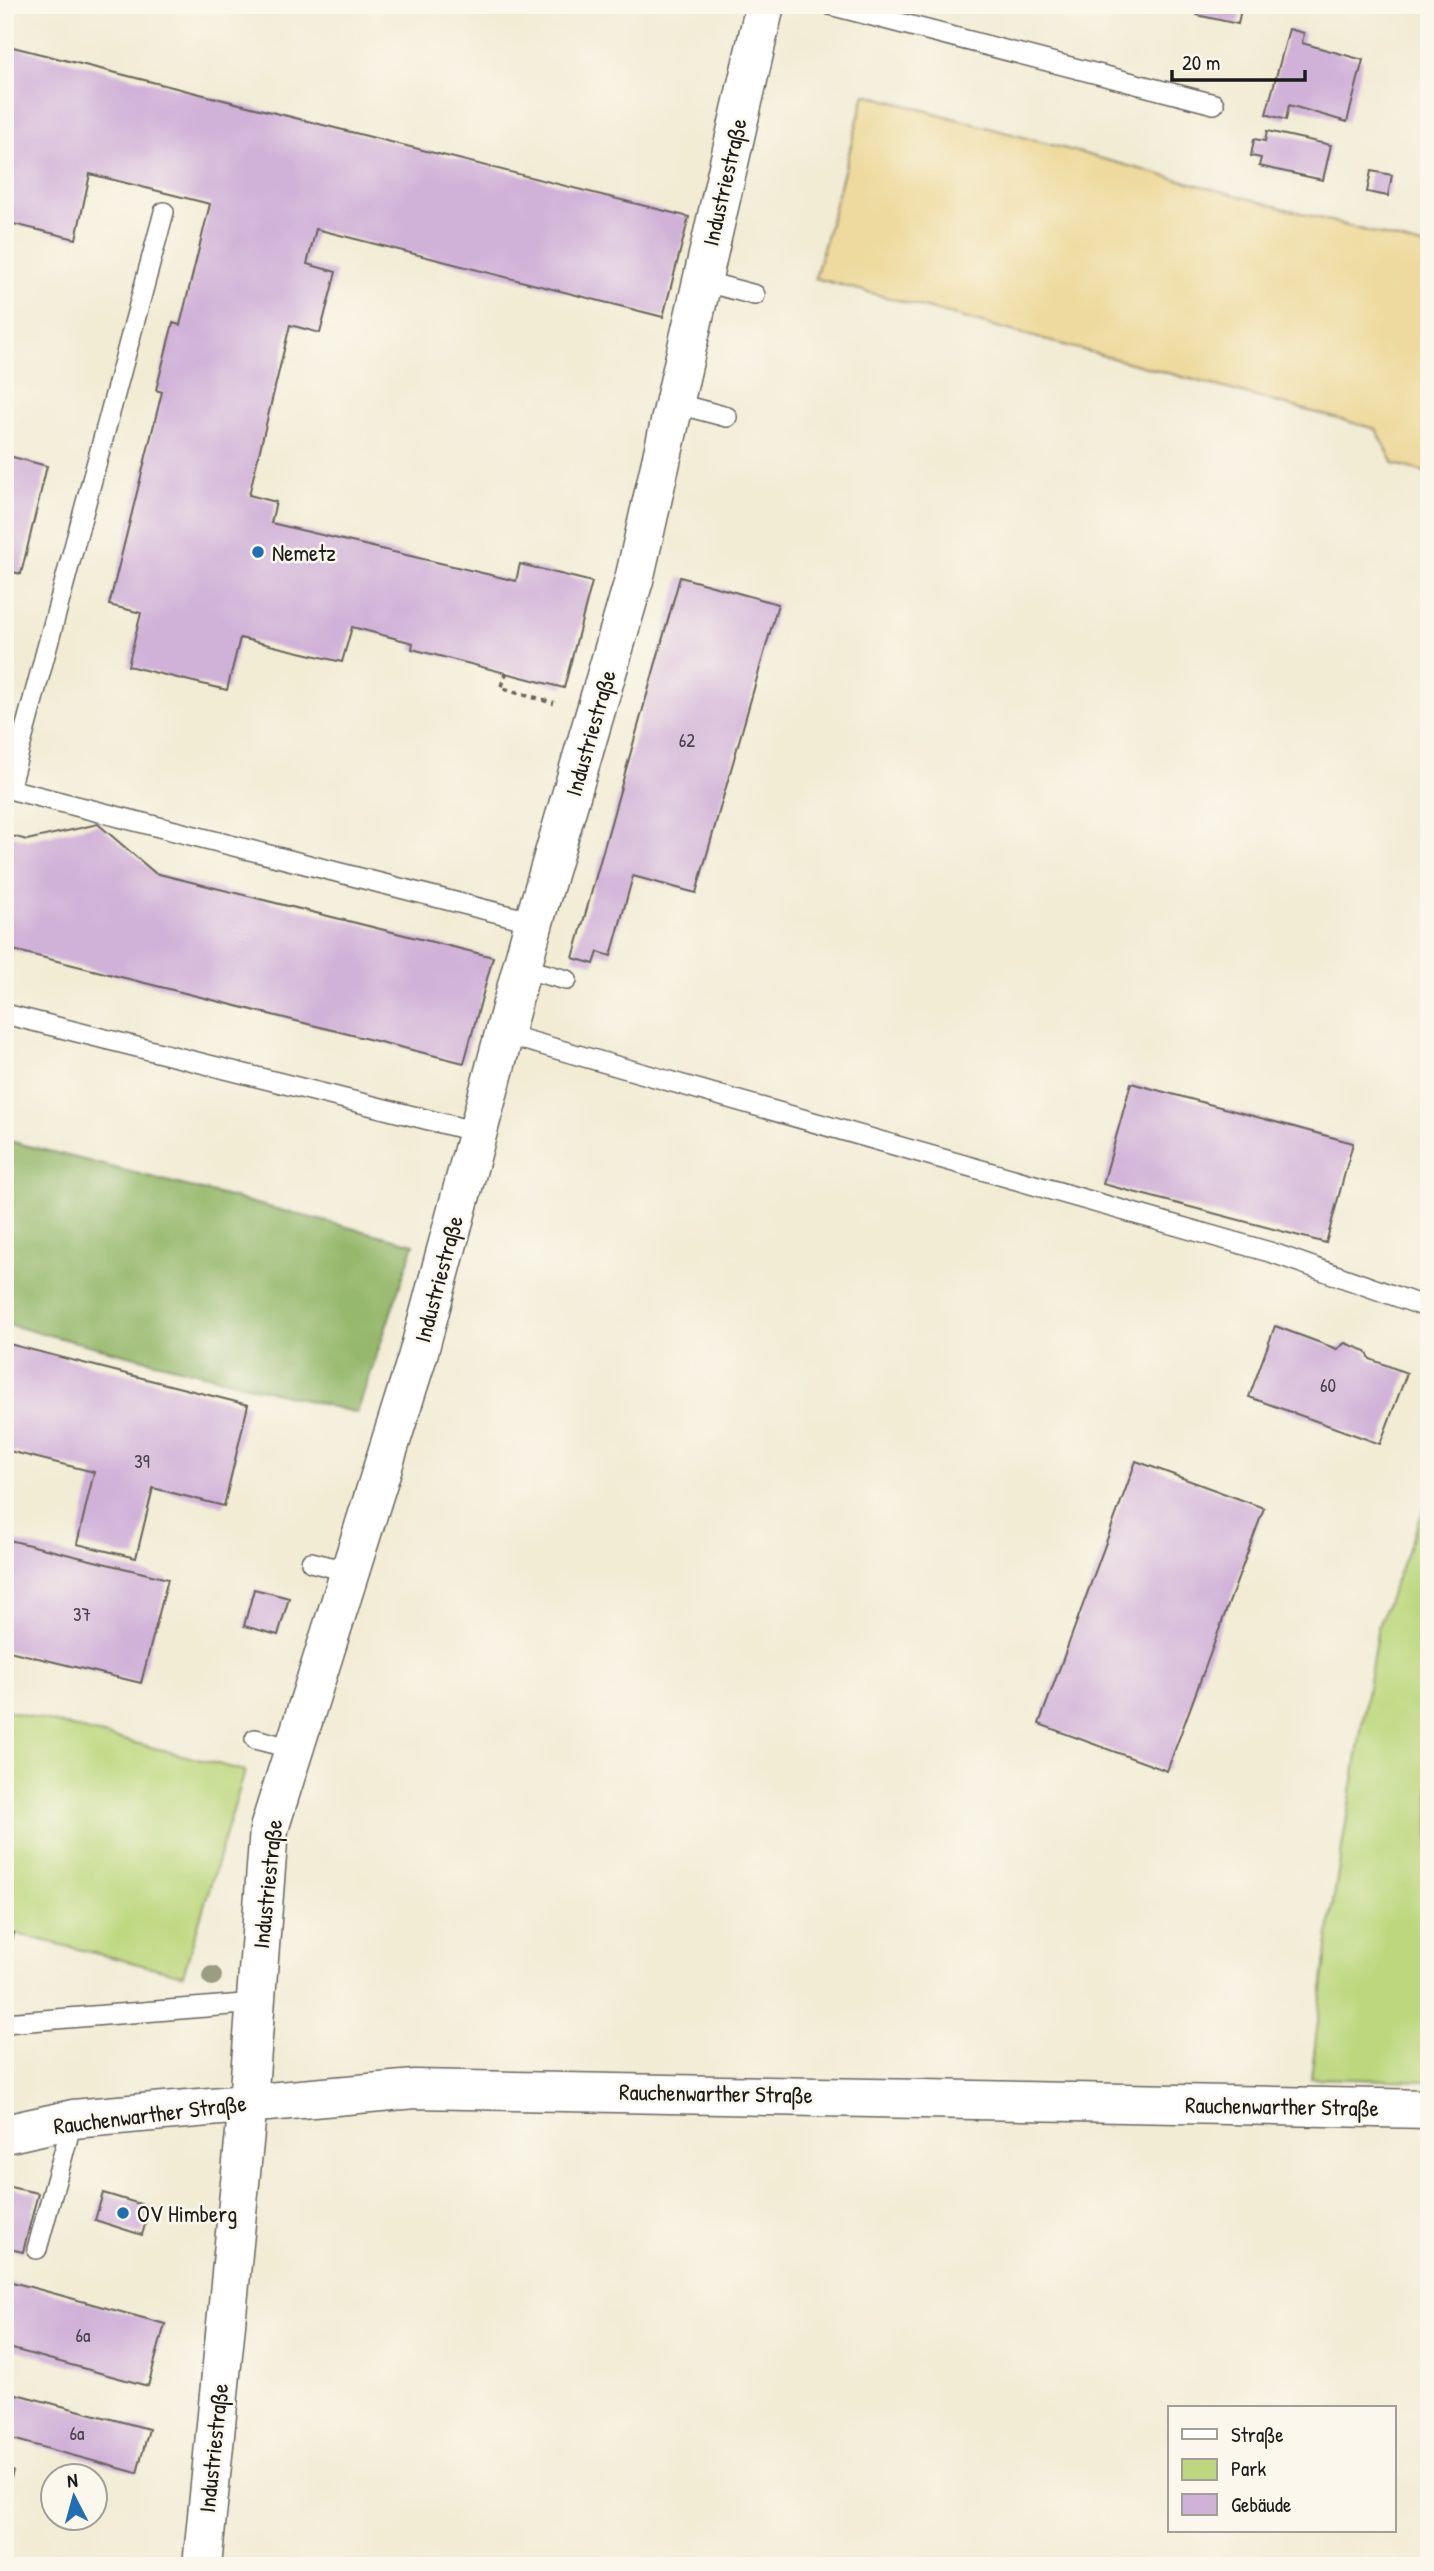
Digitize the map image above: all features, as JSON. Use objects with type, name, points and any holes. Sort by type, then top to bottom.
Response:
[{"type":"street","name":"Industriestraße","points":[[202,2566],[248,2102],[269,1829],[418,1354],[534,922],[634,580],[765,5]]},
{"type":"street","name":"Rauchenwarther Straße","points":[[5,2134],[73,2119],[415,2089],[1429,2109]]},
{"type":"lane","points":[[830,5],[1214,104]]},
{"type":"lane","points":[[164,212],[9,789],[534,922]]},
{"type":"lane","points":[[702,281],[755,295]]},
{"type":"lane","points":[[674,403],[727,417]]},
{"type":"lane","points":[[522,968],[567,980]]},
{"type":"lane","points":[[5,1014],[477,1132]]},
{"type":"lane","points":[[504,1034],[1273,1254],[1429,1308]]},
{"type":"lane","points":[[311,1562],[350,1572]]},
{"type":"lane","points":[[255,1739],[294,1749]]},
{"type":"lane","points":[[5,2023],[256,2003]]},
{"type":"lane","points":[[37,2249],[73,2119]]},
{"type":"path","points":[[506,672],[501,688],[595,714]]},
{"type":"green space","points":[[5,1140],[414,1244],[357,1413],[5,1324]]},
{"type":"green space","points":[[1429,1496],[1429,2081],[1311,2078],[1332,1909],[1378,1626]]},
{"type":"green space","points":[[5,1710],[245,1771],[183,1975],[5,1931]]},
{"type":"sand","points":[[865,94],[1429,248],[1429,473],[1394,464],[1376,429],[815,278]]},
{"type":"building","points":[[1199,5],[1241,9],[1238,24],[1197,15]]},
{"type":"building","points":[[1289,29],[1304,33],[1302,43],[1363,60],[1347,122],[1289,105],[1286,120],[1266,114]]},
{"type":"building","points":[[5,45],[689,217],[663,317],[316,229],[307,264],[336,272],[320,333],[290,325],[249,495],[276,502],[271,523],[516,581],[520,564],[592,582],[564,688],[412,649],[413,643],[352,627],[342,662],[240,638],[227,690],[128,666],[141,613],[109,605],[162,392],[156,390],[173,323],[180,325],[210,204],[90,174],[76,239],[5,222]]},
{"type":"building","points":[[1267,131],[1331,145],[1323,180],[1259,166],[1261,158],[1251,156],[1254,139],[1265,141]]},
{"type":"building","points":[[1371,171],[1392,175],[1388,196],[1367,192]]},
{"type":"building","points":[[5,455],[47,466],[21,574],[5,570]]},
{"type":"building","points":[[680,577],[778,604],[696,893],[633,876],[611,956],[598,952],[594,964],[573,958]]},
{"type":"building","points":[[98,824],[155,873],[493,957],[464,1063],[5,948],[5,834],[27,840]]},
{"type":"building","points":[[1131,1083],[1353,1143],[1326,1243],[1103,1184]]},
{"type":"building","points":[[1275,1326],[1337,1349],[1345,1343],[1366,1351],[1370,1359],[1407,1373],[1380,1444],[1249,1397]]},
{"type":"building","points":[[5,1343],[248,1405],[224,1506],[153,1488],[136,1558],[77,1544],[94,1472],[5,1450]]},
{"type":"building","points":[[1136,1461],[1264,1508],[1167,1771],[1039,1724]]},
{"type":"building","points":[[5,1539],[168,1579],[141,1683],[5,1650]]},
{"type":"building","points":[[254,1589],[289,1598],[278,1635],[244,1626]]},
{"type":"building","points":[[5,1931],[14,1933],[6,1966],[5,1966]]},
{"type":"building","points":[[5,2186],[38,2193],[23,2252],[5,2248]]},
{"type":"building","name":"OV Himberg","points":[[103,2193],[150,2207],[142,2235],[95,2220]]},
{"type":"building","points":[[5,2280],[165,2324],[148,2386],[5,2347]]},
{"type":"building","points":[[5,2391],[149,2429],[137,2473],[108,2465],[108,2462],[97,2462],[5,2437]]},
{"type":"building","points":[[5,2469],[13,2471],[6,2495],[5,2495]]},
{"type":"place","name":"Nemetz","points":[[258,552]]},
{"type":"place","name":"OV Himberg","points":[[123,2213]]}]
